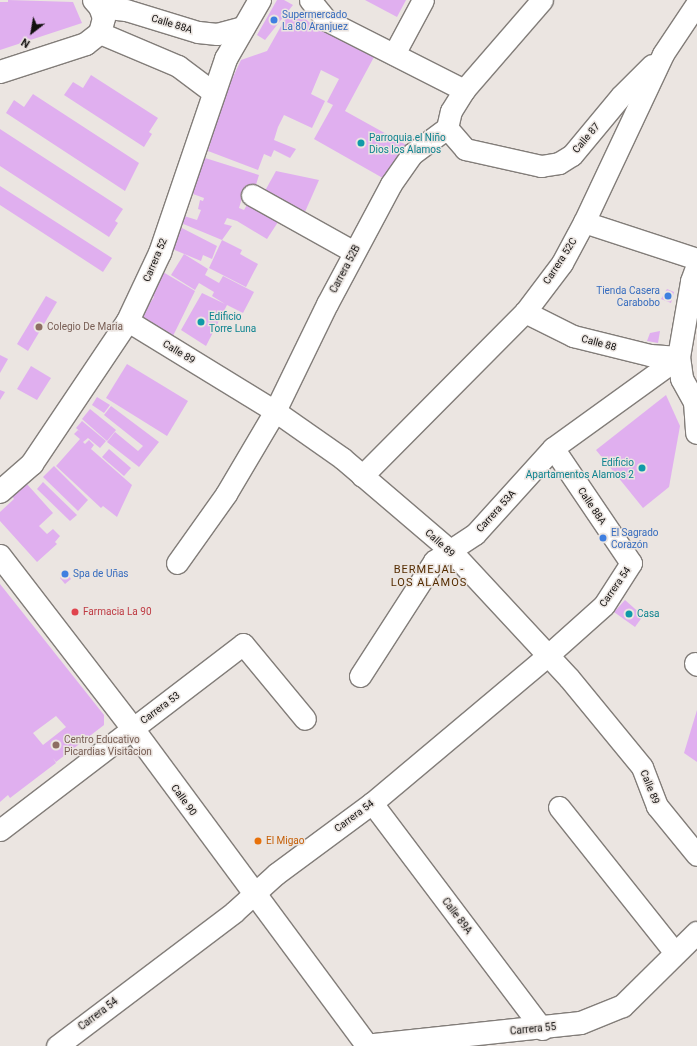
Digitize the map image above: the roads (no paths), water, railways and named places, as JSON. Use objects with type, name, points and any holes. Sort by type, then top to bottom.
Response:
[{"type":"street","name":"Carrera 52","points":[[0,492],[32,464],[128,321],[160,253],[226,58],[260,0]]},
{"type":"street","points":[[310,0],[326,20],[464,90]]},
{"type":"street","points":[[394,54],[423,0]]},
{"type":"street","points":[[447,128],[451,111],[464,90],[542,0]]},
{"type":"street","name":"Carrera 52C","points":[[362,476],[525,312],[562,263],[584,222],[662,54],[697,3]]},
{"type":"street","name":"Calle 88A","points":[[97,4],[126,10],[198,32],[217,34],[244,27]]},
{"type":"street","name":"Calle 88A","points":[[97,4],[104,18],[100,33]]},
{"type":"street","points":[[0,72],[86,44],[100,33],[178,66],[214,93]]},
{"type":"street","name":"Calle 87","points":[[447,128],[466,149],[541,166],[558,163],[572,155],[621,96],[662,54]]},
{"type":"street","name":"Carrera 52B","points":[[177,563],[226,494],[275,411],[354,252],[391,184],[412,154],[447,128]]},
{"type":"street","points":[[252,195],[354,252]]},
{"type":"street","points":[[584,222],[697,258]]},
{"type":"street","points":[[697,268],[692,282],[679,357],[682,379],[694,402],[697,433]]},
{"type":"street","name":"Calle 88","points":[[525,312],[573,336],[650,355],[679,357]]},
{"type":"street","name":"Calle 89","points":[[128,321],[275,411],[362,476],[451,551],[569,678],[642,767],[650,792],[657,806],[697,855]]},
{"type":"street","name":"Carrera 53A","points":[[360,676],[425,572],[434,561],[475,534],[553,448],[679,357]]},
{"type":"street","name":"Calle 88A","points":[[553,448],[631,563]]},
{"type":"street","name":"Calle 90","points":[[0,556],[133,729],[366,1046]]},
{"type":"street","name":"Carrera 54","points":[[56,1046],[254,895],[276,874],[372,803],[547,656],[604,605],[631,563]]},
{"type":"street","name":"Carrera 53","points":[[0,830],[244,644],[305,719]]},
{"type":"street","name":"Calle 89A","points":[[372,803],[542,1029]]},
{"type":"street","points":[[559,806],[675,953]]},
{"type":"street","name":"Carrera 55","points":[[366,1046],[581,1024],[623,1006],[675,953],[697,933]]},
{"type":"place","name":"Supermercado La 80 Aranjuez","points":[[274,20]]},
{"type":"place","name":"Parroquia el Niño Dios los Alamos","points":[[361,143]]},
{"type":"place","name":"Tienda Casera Carabobo","points":[[668,296]]},
{"type":"place","name":"Edificio Torre Luna","points":[[201,322]]},
{"type":"place","name":"Colegio De Maria","points":[[39,327]]},
{"type":"place","name":"Edificio Apartamentos Alamos 2","points":[[642,468]]},
{"type":"place","name":"El Sagrado Corazón","points":[[603,538]]},
{"type":"place","name":"Spa de Uñas","points":[[65,574]]},
{"type":"place","name":"Farmacia La 90","points":[[75,612]]},
{"type":"place","name":"Casa","points":[[629,614]]},
{"type":"place","name":"Centro Educativo Picardias Visitacion","points":[[56,745]]},
{"type":"place","name":"El Migao","points":[[258,841]]},
{"type":"district","name":"BERMEJAL - LOS ALAMOS","points":[[429,577]]}]
